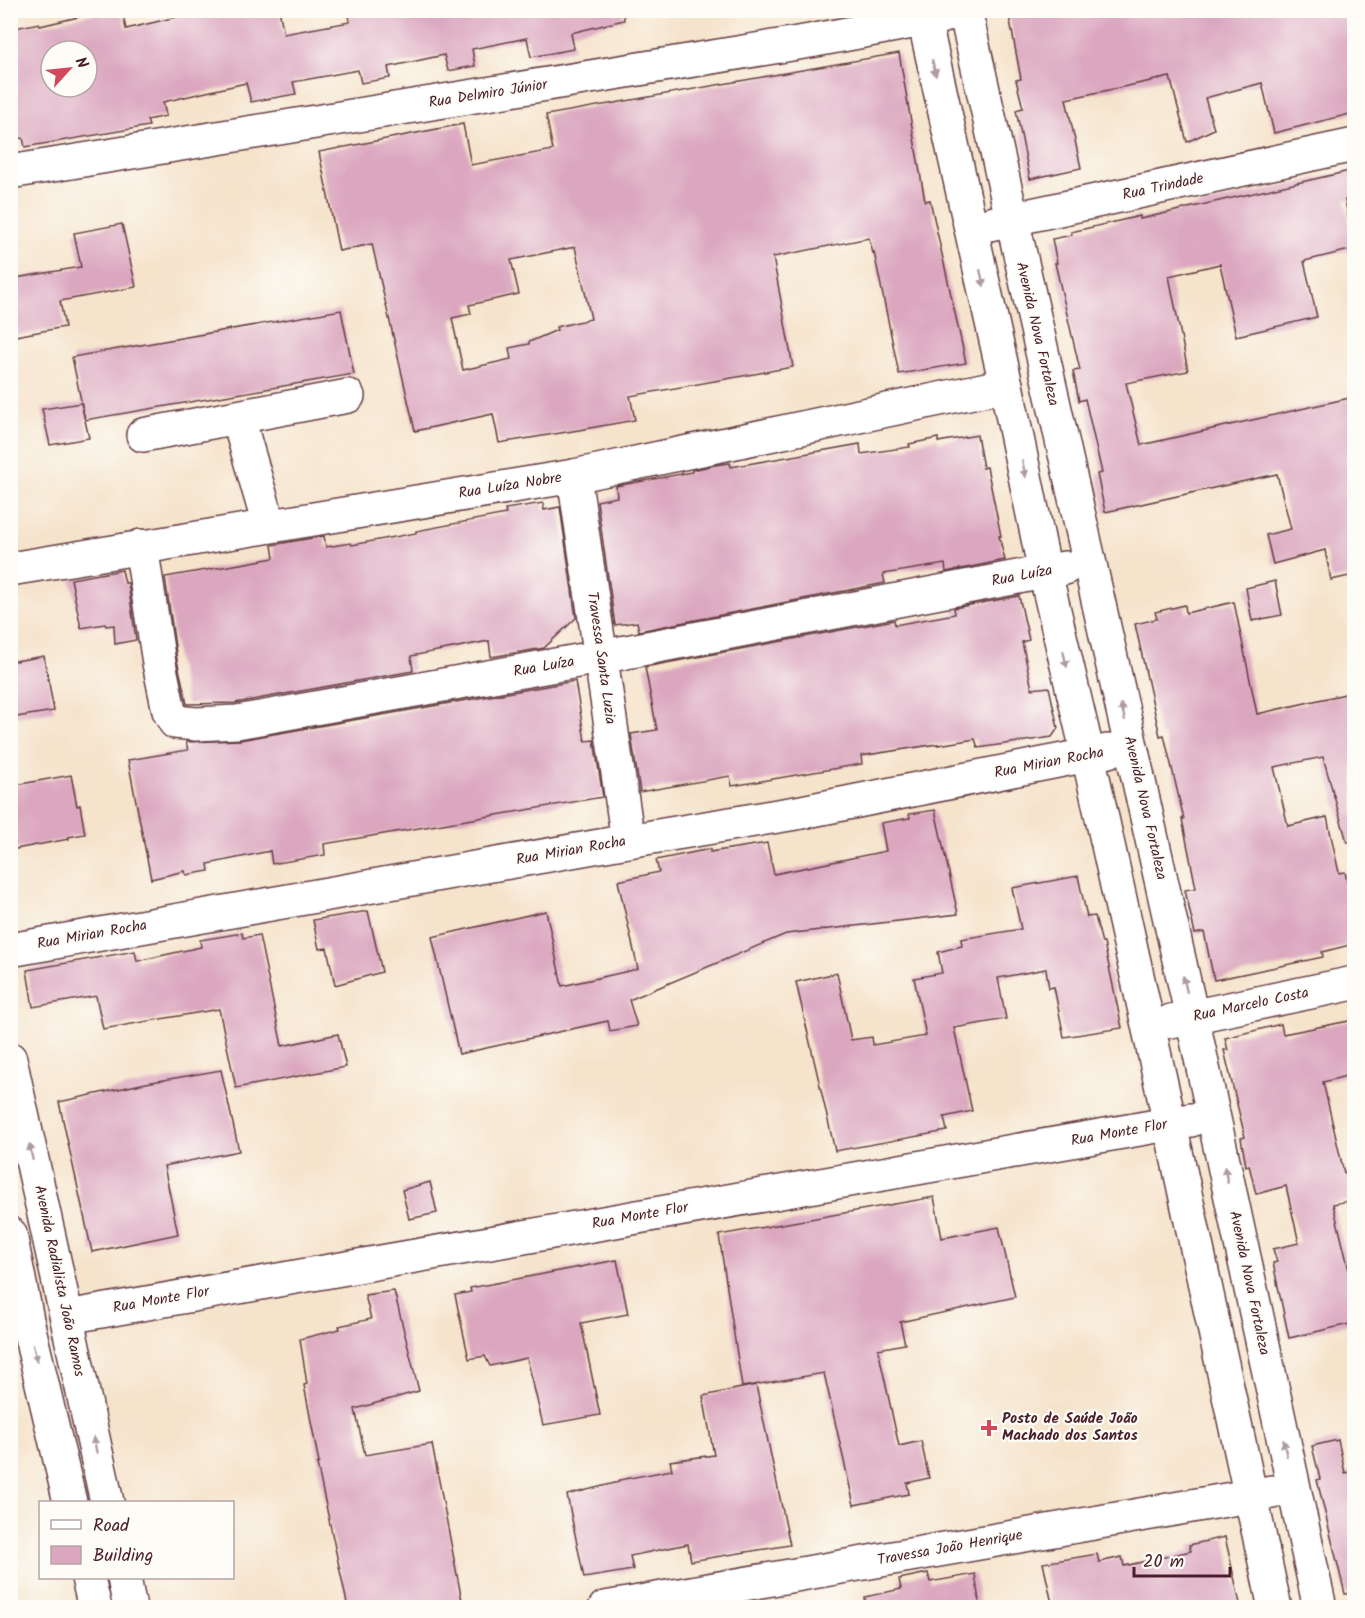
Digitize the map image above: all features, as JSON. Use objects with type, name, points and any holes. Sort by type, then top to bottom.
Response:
[{"type":"street","name":"Rua Delmiro Júnior","points":[[10,172],[923,16],[965,11]]},
{"type":"street","name":"Avenida Nova Fortaleza","points":[[965,11],[1192,1017],[1320,1608]]},
{"type":"street","points":[[923,16],[1045,572],[1170,1124],[1275,1608]]},
{"type":"street","name":"Rua Trindade","points":[[971,229],[1354,145]]},
{"type":"street","name":"Rua Luíza Nobre","points":[[10,568],[574,476],[1006,386]]},
{"type":"street","points":[[143,435],[348,396]]},
{"type":"street","points":[[238,418],[269,525]]},
{"type":"street","name":"Travessa Santa Luzia","points":[[574,476],[628,841]]},
{"type":"street","name":"Rua Luíza","points":[[141,546],[159,663],[169,711],[175,722],[196,724],[237,722],[600,657],[1089,563]]},
{"type":"street","name":"Rua Mirian Rocha","points":[[10,950],[802,812],[1131,747]]},
{"type":"street","name":"Rua Marcelo Costa","points":[[1148,1026],[1354,983]]},
{"type":"street","name":"Avenida Radialista João Ramos","points":[[10,1059],[107,1501]]},
{"type":"street","name":"Rua Monte Flor","points":[[67,1317],[1213,1115]]},
{"type":"street","points":[[10,1234],[19,1322],[69,1501]]},
{"type":"street","name":"Travessa João Henrique","points":[[605,1608],[1294,1489]]},
{"type":"street","points":[[88,1579],[95,1608]]},
{"type":"street","points":[[124,1579],[130,1608]]},
{"type":"building","points":[[108,10],[122,10],[126,29],[206,10],[279,10],[284,34],[350,22],[348,10],[389,10],[390,15],[407,10],[623,10],[624,20],[571,33],[574,49],[531,57],[527,38],[472,49],[475,66],[448,71],[444,55],[388,67],[390,78],[361,83],[358,70],[293,82],[296,94],[251,102],[246,83],[163,102],[166,116],[147,120],[149,126],[25,147],[23,138],[10,140],[10,29],[39,23],[40,26]]},
{"type":"building","points":[[1008,10],[1354,10],[1354,113],[1274,133],[1262,83],[1205,98],[1214,129],[1187,142],[1170,77],[1066,99],[1081,168],[1030,179],[1016,110],[1023,108],[1016,80],[1021,79]]},
{"type":"building","points":[[899,53],[925,201],[930,200],[966,363],[899,374],[874,252],[869,238],[773,257],[793,367],[630,396],[635,420],[579,430],[499,443],[493,414],[415,431],[372,244],[339,251],[319,152],[463,124],[471,165],[553,150],[546,115]],"holes":[[[575,247],[591,319],[556,327],[557,330],[529,344],[509,348],[511,359],[463,370],[452,318],[471,314],[469,305],[519,294],[511,260]]]},
{"type":"building","points":[[1354,170],[1354,199],[1345,200],[1354,249],[1304,261],[1317,317],[1236,336],[1220,264],[1169,276],[1188,371],[1126,383],[1141,445],[1354,397],[1354,575],[1331,580],[1325,550],[1273,564],[1266,535],[1291,529],[1277,474],[1105,512],[1097,474],[1102,473],[1085,399],[1079,401],[1073,371],[1080,370],[1055,263],[1057,263],[1052,239],[1072,235],[1071,232],[1140,216],[1140,219]]},
{"type":"building","points":[[122,224],[136,287],[60,301],[65,327],[10,337],[10,279],[81,267],[74,233]]},
{"type":"building","points":[[341,310],[354,374],[85,420],[72,357]]},
{"type":"building","points":[[81,403],[89,438],[50,445],[42,409]]},
{"type":"building","points":[[977,435],[983,468],[987,467],[1005,560],[946,572],[945,564],[883,574],[885,583],[639,631],[637,622],[615,625],[597,501],[617,497],[616,486],[692,472],[692,470],[715,465],[730,463],[731,467],[860,444],[861,454],[910,447],[909,444],[938,438],[938,442]]},
{"type":"building","points":[[543,503],[544,510],[560,507],[576,618],[544,648],[491,657],[489,641],[411,656],[413,671],[235,703],[187,704],[177,660],[165,577],[274,558],[272,545],[324,536],[326,547],[351,543],[352,545],[506,514],[505,509]]},
{"type":"building","points":[[122,570],[125,583],[128,583],[136,640],[115,644],[114,625],[106,626],[105,624],[81,628],[71,579]]},
{"type":"building","points":[[1275,581],[1282,615],[1252,621],[1246,588]]},
{"type":"building","points":[[1019,596],[1029,640],[1022,642],[1032,689],[1049,687],[1058,728],[1052,737],[978,748],[975,739],[861,756],[862,764],[732,786],[730,776],[640,792],[631,734],[657,730],[645,667],[894,620],[895,625],[955,614],[954,608]]},
{"type":"building","points":[[1234,602],[1257,714],[1354,692],[1354,841],[1347,842],[1323,757],[1274,767],[1288,826],[1327,817],[1339,873],[1345,872],[1354,913],[1354,944],[1322,952],[1323,957],[1214,980],[1204,932],[1195,934],[1185,890],[1196,888],[1182,819],[1184,819],[1164,735],[1160,736],[1135,624],[1157,619],[1155,612],[1185,605],[1186,613]]},
{"type":"building","points":[[44,656],[54,711],[10,718],[10,662]]},
{"type":"building","points":[[575,681],[585,741],[594,740],[603,797],[324,844],[325,855],[272,864],[270,851],[208,864],[209,871],[186,875],[185,871],[151,879],[128,760],[188,750],[186,742],[240,740]]},
{"type":"building","points":[[71,775],[77,806],[80,805],[85,834],[10,850],[10,786]]},
{"type":"building","points":[[935,810],[958,914],[786,934],[629,1000],[637,1026],[610,1031],[608,1021],[459,1054],[432,937],[546,911],[562,986],[638,969],[618,881],[659,872],[656,860],[710,849],[710,852],[767,843],[774,874],[886,851],[881,823],[910,818],[909,814]]},
{"type":"building","points":[[1078,876],[1087,917],[1095,916],[1102,943],[1104,943],[1122,1028],[1064,1037],[1054,987],[1049,988],[1046,969],[998,978],[1006,1019],[954,1028],[972,1111],[944,1117],[947,1131],[835,1151],[796,982],[837,973],[851,1040],[872,1037],[873,1045],[926,1036],[914,978],[942,973],[938,952],[962,946],[961,939],[1021,929],[1012,888]]},
{"type":"building","points":[[368,911],[382,972],[335,985],[327,948],[319,949],[313,920]]},
{"type":"building","points":[[242,933],[243,938],[259,935],[282,1046],[338,1034],[346,1067],[236,1088],[219,1009],[103,1029],[96,996],[33,1007],[27,970],[135,951],[137,961],[201,947],[200,940]]},
{"type":"building","points":[[1354,1020],[1354,1074],[1323,1082],[1344,1173],[1354,1170],[1354,1200],[1333,1204],[1350,1274],[1354,1273],[1354,1323],[1289,1338],[1273,1263],[1277,1262],[1273,1249],[1299,1243],[1286,1186],[1256,1194],[1249,1165],[1246,1166],[1241,1138],[1245,1137],[1224,1050],[1228,1050],[1225,1038],[1281,1024],[1283,1034]]},
{"type":"building","points":[[221,1070],[239,1151],[164,1166],[178,1234],[92,1252],[59,1102]]},
{"type":"building","points":[[430,1182],[437,1213],[409,1219],[402,1190]]},
{"type":"building","points":[[934,1197],[942,1238],[999,1227],[1015,1297],[900,1322],[905,1344],[878,1349],[899,1446],[921,1441],[929,1478],[907,1483],[909,1494],[854,1505],[824,1373],[742,1387],[719,1235]]},
{"type":"building","points":[[617,1260],[628,1314],[581,1323],[600,1415],[543,1425],[527,1358],[490,1366],[485,1356],[469,1359],[455,1295],[471,1292],[470,1288]]},
{"type":"building","points":[[394,1291],[419,1391],[355,1409],[365,1455],[432,1444],[462,1601],[423,1608],[348,1608],[317,1464],[319,1463],[304,1385],[307,1384],[300,1339],[340,1329],[339,1326],[371,1319],[365,1295]]},
{"type":"building","points":[[756,1385],[790,1545],[691,1561],[688,1544],[630,1556],[633,1570],[584,1578],[567,1495],[619,1482],[619,1480],[672,1470],[670,1461],[714,1455],[703,1396]]},
{"type":"building","points":[[1338,1440],[1345,1473],[1354,1471],[1354,1593],[1345,1594],[1317,1480],[1320,1479],[1312,1446]]},
{"type":"building","points":[[1225,1537],[1241,1608],[1053,1608],[1043,1563],[1097,1554],[1099,1562],[1122,1557],[1124,1566],[1191,1551],[1189,1545]]},
{"type":"building","points":[[928,1573],[930,1582],[975,1574],[980,1608],[866,1608],[865,1597],[901,1589],[899,1579]]},
{"type":"place","name":"Posto de Saúde João Machado dos Santos","points":[[989,1428]]}]
